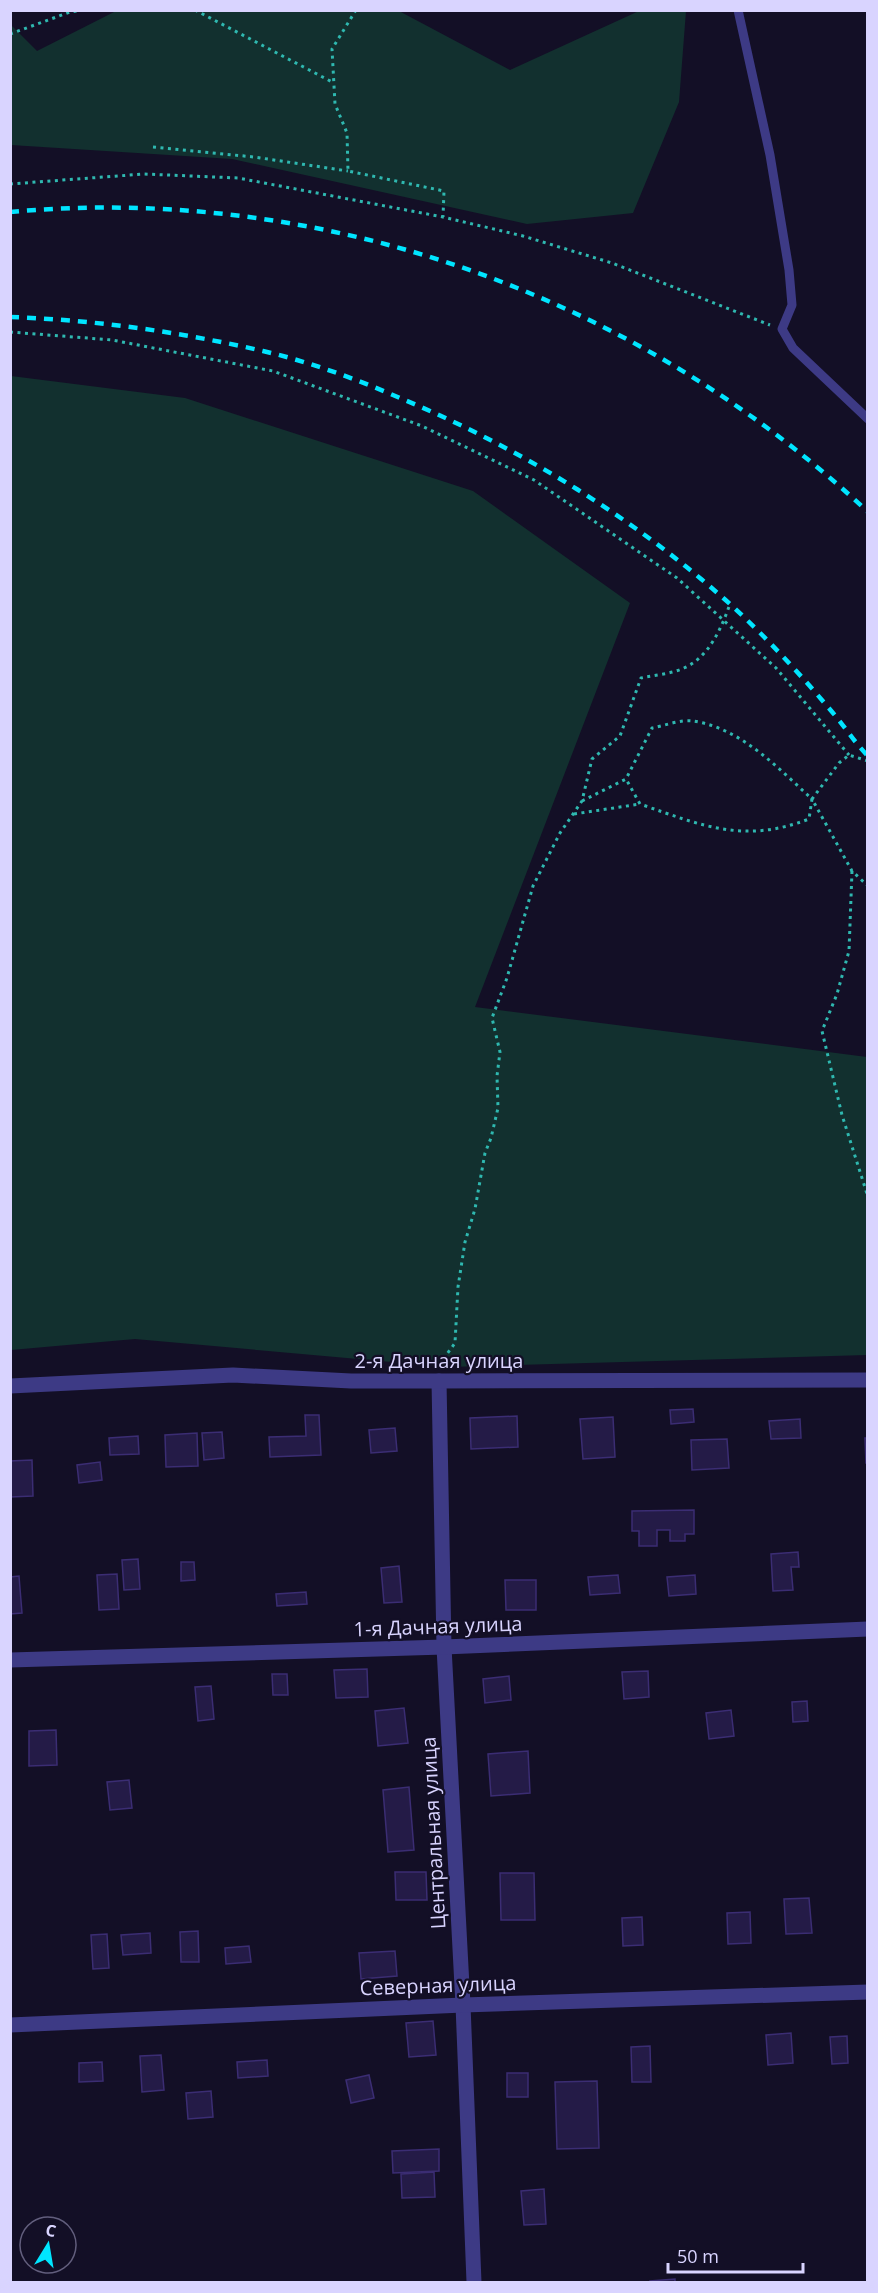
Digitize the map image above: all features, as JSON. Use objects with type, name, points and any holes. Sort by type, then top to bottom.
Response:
[{"type":"street","name":"2-я Дачная улица","points":[[10,1386],[233,1375],[351,1381],[439,1382],[867,1380]]},
{"type":"street","name":"Центральная улица","points":[[439,1382],[444,1647],[463,2005],[474,2283]]},
{"type":"street","name":"1-я Дачная улица","points":[[10,1660],[444,1647],[867,1629]]},
{"type":"street","name":"Северная улица","points":[[10,2025],[463,2005],[867,1992]]},
{"type":"lane","points":[[738,10],[770,155],[789,270],[792,305],[782,329],[793,348],[867,419]]},
{"type":"path","points":[[10,34],[70,12],[83,10]]},
{"type":"path","points":[[195,10],[334,83]]},
{"type":"path","points":[[348,171],[346,133],[335,104],[332,49],[356,10]]},
{"type":"path","points":[[153,147],[254,157],[348,171],[444,191],[443,218]]},
{"type":"path","points":[[10,184],[144,174],[238,178],[523,236],[612,263],[782,329]]},
{"type":"path","points":[[10,333],[112,340],[273,371],[422,426],[534,480],[677,578],[776,668],[849,755],[867,761]]},
{"type":"path","points":[[439,1382],[439,1364],[455,1343],[458,1287],[465,1242],[475,1209],[485,1153],[498,1108],[497,1076],[500,1052],[492,1018],[507,978],[533,886],[560,833],[582,801],[592,759],[620,736],[642,678],[684,668],[702,656],[720,631],[730,604]]},
{"type":"path","points":[[582,801],[626,779],[652,728],[691,720],[726,730],[768,759],[812,799],[852,871],[867,886]]},
{"type":"path","points":[[573,814],[640,804],[689,821],[738,832],[785,828],[809,819],[812,799],[839,763],[849,755]]},
{"type":"path","points":[[626,779],[640,804]]},
{"type":"path","points":[[852,871],[849,951],[837,994],[822,1031],[842,1115],[867,1197]]},
{"type":"green space","points":[[118,10],[399,11],[510,70],[639,11],[686,11],[679,102],[633,213],[527,224],[232,159],[11,145],[11,25],[37,51]]},
{"type":"green space","points":[[11,376],[185,398],[473,491],[630,603],[475,1007],[867,1057],[867,1355],[448,1367],[135,1339],[11,1350]]},
{"type":"building","points":[[693,1409],[694,1422],[671,1424],[670,1410]]},
{"type":"building","points":[[305,1415],[319,1415],[321,1455],[270,1457],[269,1437],[306,1436]]},
{"type":"building","points":[[517,1416],[518,1447],[471,1449],[470,1418]]},
{"type":"building","points":[[613,1417],[615,1457],[583,1459],[580,1419]]},
{"type":"building","points":[[800,1419],[801,1438],[771,1439],[769,1421]]},
{"type":"building","points":[[395,1428],[397,1451],[371,1453],[369,1430]]},
{"type":"building","points":[[222,1432],[224,1458],[204,1460],[202,1433]]},
{"type":"building","points":[[197,1433],[198,1466],[166,1467],[165,1435]]},
{"type":"building","points":[[138,1436],[139,1454],[110,1455],[109,1438]]},
{"type":"building","points":[[865,1438],[868,1438],[868,1463],[866,1463]]},
{"type":"building","points":[[727,1439],[729,1468],[692,1470],[691,1440]]},
{"type":"building","points":[[32,1460],[33,1496],[10,1497],[10,1461]]},
{"type":"building","points":[[100,1462],[102,1480],[79,1483],[77,1465]]},
{"type":"building","points":[[694,1510],[694,1534],[685,1534],[685,1541],[670,1541],[670,1530],[657,1530],[657,1546],[639,1546],[639,1531],[632,1531],[632,1511]]},
{"type":"building","points":[[798,1552],[799,1567],[791,1567],[793,1590],[773,1591],[771,1554]]},
{"type":"building","points":[[138,1559],[140,1589],[124,1590],[122,1560]]},
{"type":"building","points":[[181,1562],[194,1562],[195,1580],[181,1581]]},
{"type":"building","points":[[399,1566],[402,1602],[384,1603],[381,1568]]},
{"type":"building","points":[[117,1574],[119,1609],[99,1610],[97,1575]]},
{"type":"building","points":[[618,1575],[620,1593],[590,1595],[588,1577]]},
{"type":"building","points":[[695,1575],[696,1594],[669,1596],[667,1577]]},
{"type":"building","points":[[19,1576],[22,1613],[10,1614],[10,1577]]},
{"type":"building","points":[[505,1580],[536,1580],[536,1610],[506,1610]]},
{"type":"building","points":[[306,1592],[307,1604],[277,1606],[276,1594]]},
{"type":"building","points":[[367,1669],[368,1697],[336,1698],[334,1670]]},
{"type":"building","points":[[648,1671],[649,1697],[624,1699],[622,1672]]},
{"type":"building","points":[[272,1674],[287,1674],[288,1695],[273,1695]]},
{"type":"building","points":[[509,1676],[511,1700],[485,1703],[483,1679]]},
{"type":"building","points":[[211,1686],[214,1719],[198,1721],[195,1687]]},
{"type":"building","points":[[807,1701],[808,1721],[793,1722],[792,1702]]},
{"type":"building","points":[[404,1708],[408,1743],[378,1746],[375,1711]]},
{"type":"building","points":[[731,1710],[734,1736],[709,1739],[706,1713]]},
{"type":"building","points":[[56,1730],[57,1765],[29,1766],[29,1731]]},
{"type":"building","points":[[528,1751],[530,1793],[491,1796],[488,1754]]},
{"type":"building","points":[[129,1780],[132,1808],[110,1810],[107,1782]]},
{"type":"building","points":[[409,1787],[414,1850],[388,1852],[383,1790]]},
{"type":"building","points":[[395,1872],[426,1872],[427,1900],[396,1900]]},
{"type":"building","points":[[500,1873],[534,1873],[535,1920],[501,1920]]},
{"type":"building","points":[[809,1898],[812,1933],[786,1934],[784,1899]]},
{"type":"building","points":[[750,1912],[751,1943],[728,1944],[727,1913]]},
{"type":"building","points":[[642,1917],[643,1945],[623,1946],[622,1918]]},
{"type":"building","points":[[198,1931],[199,1962],[181,1962],[180,1932]]},
{"type":"building","points":[[150,1933],[151,1953],[123,1955],[121,1935]]},
{"type":"building","points":[[107,1934],[109,1968],[93,1969],[91,1935]]},
{"type":"building","points":[[249,1946],[251,1962],[226,1964],[225,1948]]},
{"type":"building","points":[[395,1951],[397,1976],[361,1979],[359,1953]]},
{"type":"building","points":[[433,2021],[436,2055],[409,2057],[406,2023]]},
{"type":"building","points":[[791,2033],[793,2063],[768,2065],[766,2035]]},
{"type":"building","points":[[847,2036],[848,2063],[832,2064],[830,2037]]},
{"type":"building","points":[[650,2046],[651,2082],[632,2082],[631,2047]]},
{"type":"building","points":[[161,2055],[164,2090],[142,2092],[140,2056]]},
{"type":"building","points":[[267,2060],[268,2076],[238,2078],[237,2062]]},
{"type":"building","points":[[102,2062],[103,2081],[79,2082],[79,2063]]},
{"type":"building","points":[[507,2073],[528,2073],[528,2097],[507,2097]]},
{"type":"building","points":[[369,2075],[374,2098],[351,2103],[346,2080]]},
{"type":"building","points":[[597,2081],[599,2148],[557,2149],[555,2082]]},
{"type":"building","points":[[211,2091],[213,2117],[188,2119],[186,2093]]},
{"type":"building","points":[[439,2149],[439,2171],[393,2173],[392,2151]]},
{"type":"building","points":[[434,2172],[435,2197],[402,2198],[401,2174]]},
{"type":"building","points":[[544,2189],[546,2224],[524,2225],[521,2191]]},
{"type":"building","points":[[675,2279],[675,2282],[650,2282],[650,2281]]},
{"type":"railway","points":[[10,212],[128,208],[244,216],[359,237],[471,270],[579,315],[681,370],[778,436],[868,512]]},
{"type":"railway","points":[[10,317],[138,328],[201,338],[281,355],[367,384],[489,439],[574,487],[615,514],[693,572],[730,604],[783,657],[868,756]]}]
